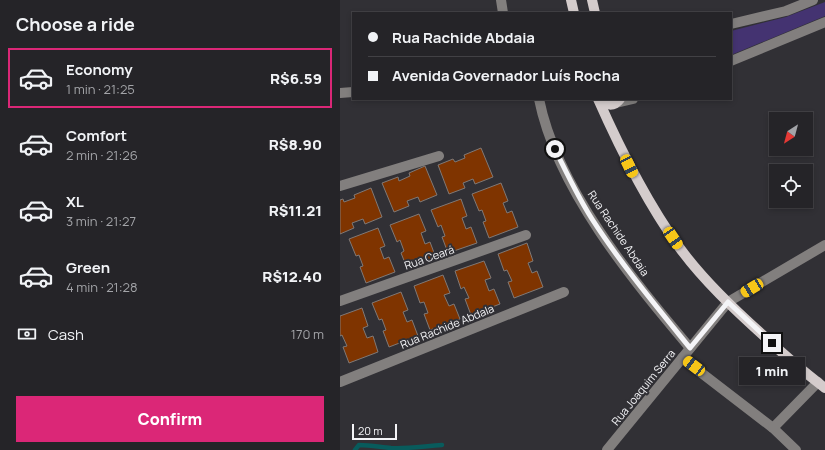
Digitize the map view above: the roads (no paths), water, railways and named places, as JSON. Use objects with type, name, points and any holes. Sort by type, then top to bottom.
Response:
[{"type":"main road","points":[[571,0],[574,12]]},
{"type":"main road","points":[[592,0],[595,12]]},
{"type":"main road","points":[[599,100],[636,179],[658,216],[680,248],[728,302],[793,363],[821,385]]},
{"type":"main road","points":[[600,100],[605,104],[616,102],[610,125]]},
{"type":"street","points":[[500,0],[503,12]]},
{"type":"street","points":[[732,24],[786,10],[813,0]]},
{"type":"street","points":[[732,61],[825,22]]},
{"type":"street","points":[[340,93],[352,92]]},
{"type":"street","name":"Rua Rachide Abdaia","points":[[539,100],[551,141],[569,178],[592,218],[653,303],[690,348]]},
{"type":"street","points":[[616,102],[627,100]]},
{"type":"street","points":[[340,186],[439,156]]},
{"type":"street","name":"Rua Ceará","points":[[340,301],[526,235]]},
{"type":"street","points":[[728,302],[825,245]]},
{"type":"street","name":"Rua Rachide Abdala","points":[[340,382],[564,292]]},
{"type":"street","name":"Rua Joaquim Serra","points":[[607,450],[728,302]]},
{"type":"street","points":[[682,358],[773,428],[796,450]]},
{"type":"street","points":[[773,428],[821,385]]},
{"type":"waterway","points":[[355,450],[359,445],[391,448],[442,445]]}]
